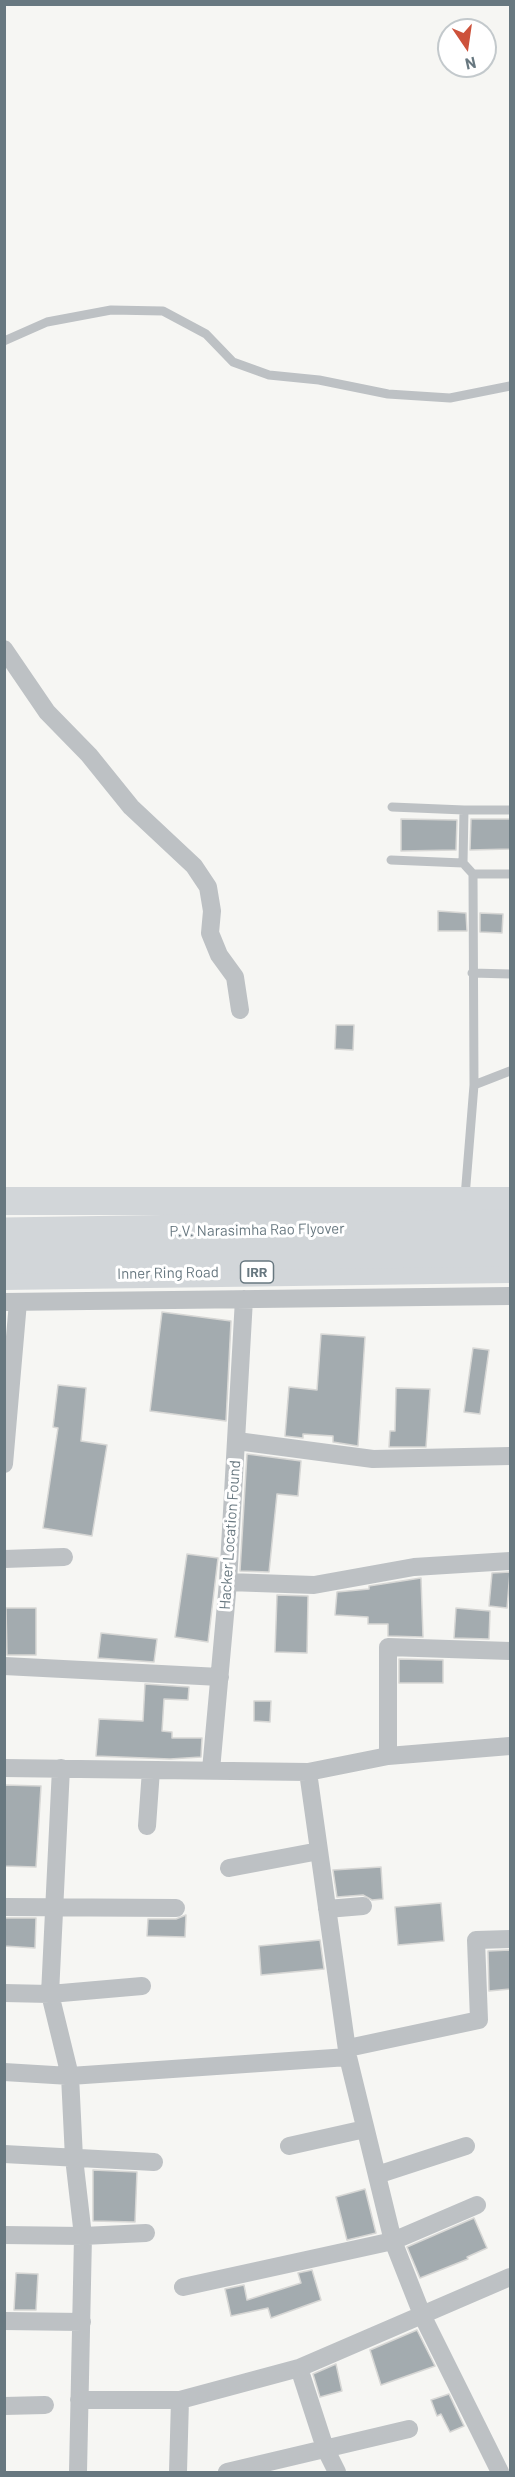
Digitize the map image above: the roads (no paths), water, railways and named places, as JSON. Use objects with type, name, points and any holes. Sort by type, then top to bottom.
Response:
[{"type":"highway","name":"P.V. Narasimha Rao Flyover","points":[[4,1234],[510,1226]]},
{"type":"highway","name":"P.V. Narasimha Rao Flyover","points":[[4,1257],[510,1250]]},
{"type":"main road","points":[[4,1201],[510,1201]]},
{"type":"main road","name":"Inner Ring Road","points":[[4,1276],[510,1269]]},
{"type":"street","points":[[4,649],[47,712],[89,755],[131,807],[194,866],[208,887],[212,911],[210,933],[219,955],[235,977],[240,1010]]},
{"type":"street","points":[[4,1464],[11,1302],[510,1296]]},
{"type":"street","name":"Hacker Location Found","points":[[211,1770],[228,1582],[244,1299]]},
{"type":"street","points":[[237,1441],[374,1459],[510,1456]]},
{"type":"street","points":[[4,1559],[64,1557]]},
{"type":"street","points":[[228,1582],[314,1585],[414,1568],[510,1561]]},
{"type":"street","points":[[388,1756],[388,1647],[510,1651]]},
{"type":"street","points":[[4,1666],[220,1677]]},
{"type":"street","points":[[4,1768],[308,1772],[388,1756],[510,1746]]},
{"type":"street","points":[[61,1768],[52,1908],[50,1994],[70,2076],[74,2158],[84,2236],[78,2472]]},
{"type":"street","points":[[147,1826],[152,1770]]},
{"type":"street","points":[[308,1772],[348,2053],[393,2241],[423,2317],[500,2472]]},
{"type":"street","points":[[229,1868],[319,1851]]},
{"type":"street","points":[[327,1909],[363,1906]]},
{"type":"street","points":[[4,1907],[176,1908]]},
{"type":"street","points":[[4,2072],[70,2076],[348,2053],[479,2020],[476,1940],[510,1939]]},
{"type":"street","points":[[4,1993],[50,1994],[142,1986]]},
{"type":"street","points":[[289,2146],[365,2129]]},
{"type":"street","points":[[376,2175],[466,2146]]},
{"type":"street","points":[[4,2154],[154,2162]]},
{"type":"street","points":[[183,2287],[393,2241],[477,2205]]},
{"type":"street","points":[[4,2235],[84,2236],[146,2233]]},
{"type":"street","points":[[79,2400],[180,2400],[299,2368],[423,2317],[510,2277]]},
{"type":"street","points":[[4,2321],[82,2322]]},
{"type":"street","points":[[299,2368],[325,2448],[337,2472]]},
{"type":"street","points":[[178,2472],[180,2400]]},
{"type":"street","points":[[4,2406],[45,2405]]},
{"type":"street","points":[[227,2472],[409,2429]]},
{"type":"lane","points":[[4,341],[47,322],[111,310],[164,311],[206,334],[233,362],[269,375],[320,380],[388,394],[450,398],[510,386]]},
{"type":"lane","points":[[392,807],[510,810]]},
{"type":"lane","points":[[464,810],[463,863],[473,874],[474,1085],[464,1202],[464,1270]]},
{"type":"lane","points":[[390,861],[463,863]]},
{"type":"lane","points":[[473,874],[510,874]]},
{"type":"lane","points":[[472,972],[510,974]]},
{"type":"lane","points":[[474,1085],[510,1071]]}]
